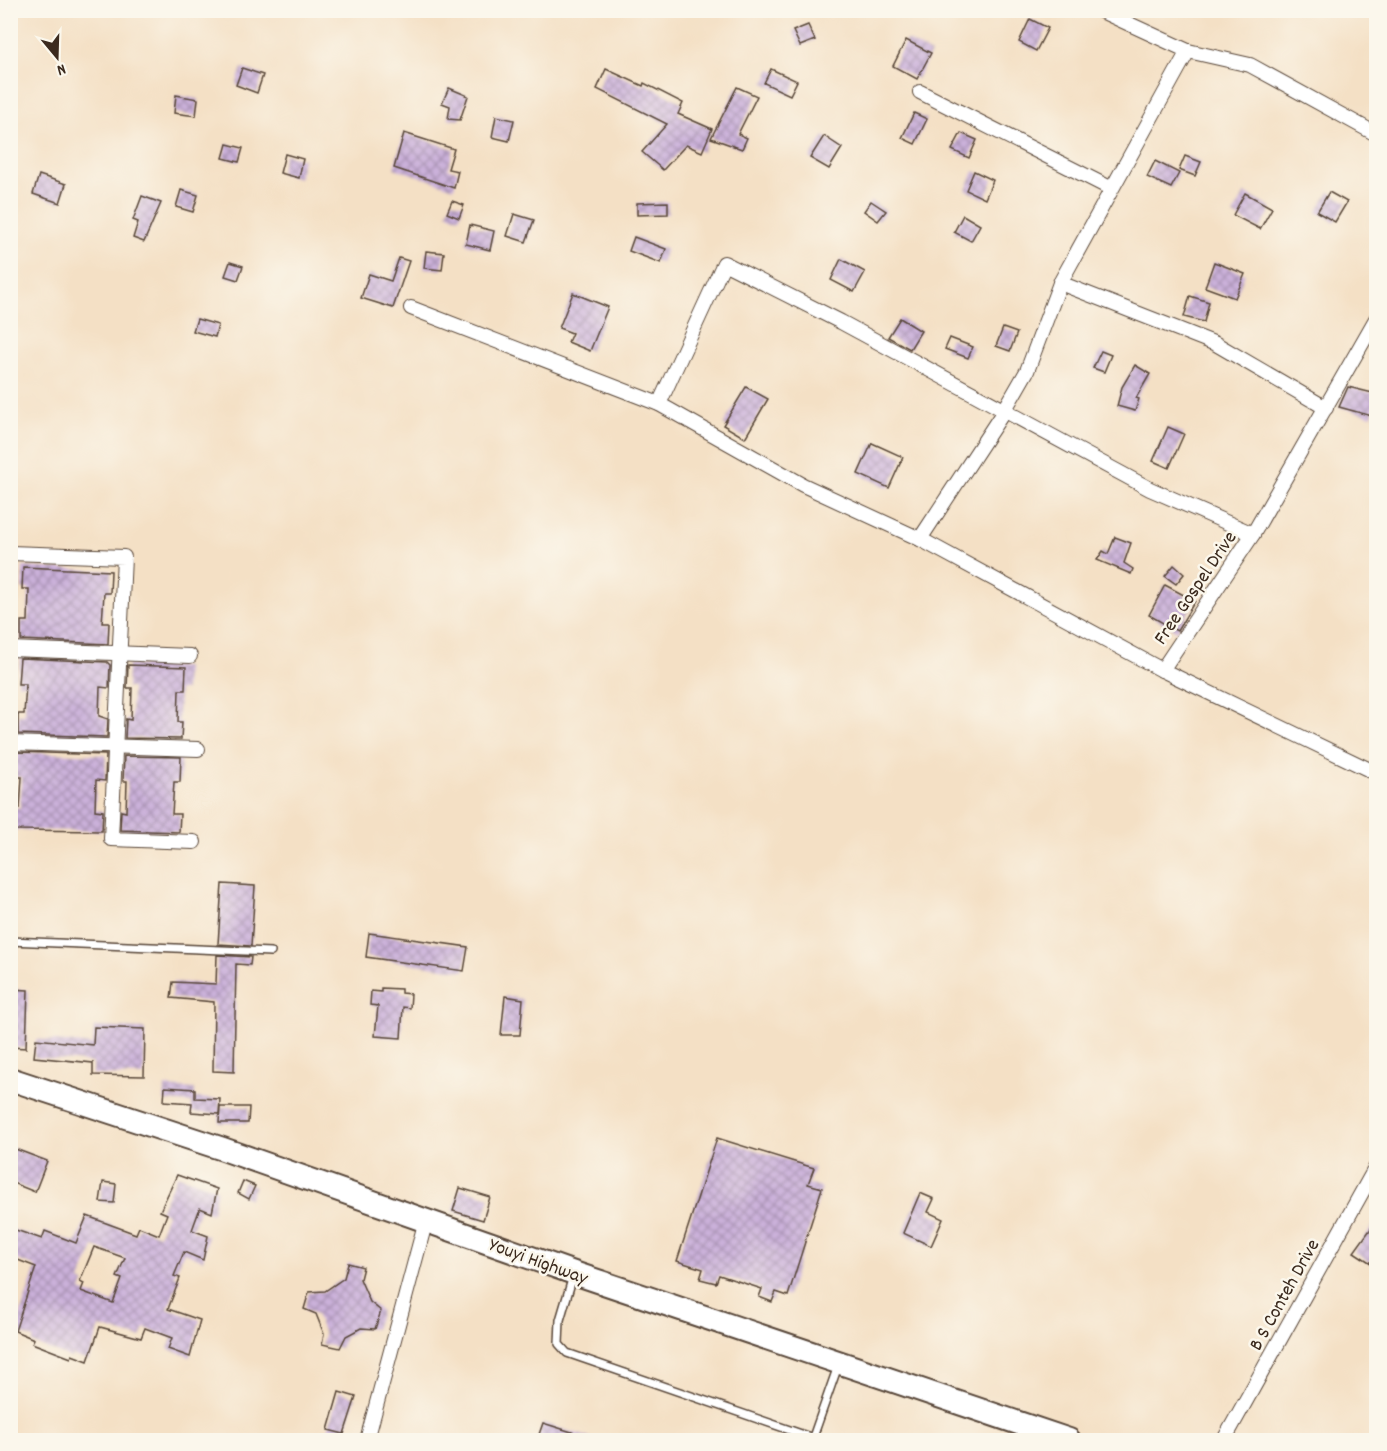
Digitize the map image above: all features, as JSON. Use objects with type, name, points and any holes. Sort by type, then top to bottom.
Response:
[{"type":"main road","name":"Youyi Highway","points":[[10,1079],[223,1149],[574,1273],[1069,1440]]},
{"type":"street","points":[[1099,10],[1188,51],[1250,65],[1377,134]]},
{"type":"street","points":[[920,539],[1004,411],[1027,371],[1060,283],[1188,51]]},
{"type":"street","points":[[920,92],[1110,189]]},
{"type":"street","points":[[659,404],[724,263],[840,322],[1150,489],[1253,534]]},
{"type":"street","points":[[1060,283],[1216,344],[1326,408]]},
{"type":"street","points":[[411,308],[659,404],[803,485],[920,539],[1162,670]]},
{"type":"street","name":"Free Gospel Drive","points":[[1377,319],[1253,534],[1162,670],[1377,773]]},
{"type":"street","points":[[10,553],[124,557],[111,839],[194,843]]},
{"type":"street","points":[[10,649],[190,656]]},
{"type":"street","points":[[10,743],[198,749]]},
{"type":"street","name":"B S Conteh Drive","points":[[1224,1440],[1377,1167]]},
{"type":"street","points":[[366,1440],[426,1220]]},
{"type":"lane","points":[[10,941],[272,952]]},
{"type":"lane","points":[[574,1273],[560,1320],[559,1344],[567,1353],[812,1439],[839,1363]]},
{"type":"building","points":[[1030,19],[1048,28],[1036,51],[1019,42]]},
{"type":"building","points":[[808,25],[815,40],[800,46],[793,31]]},
{"type":"building","points":[[906,40],[931,53],[917,79],[893,66]]},
{"type":"building","points":[[242,68],[263,75],[257,93],[236,85]]},
{"type":"building","points":[[606,69],[643,86],[644,83],[683,103],[678,114],[712,129],[702,152],[686,145],[663,170],[642,152],[667,124],[597,89]]},
{"type":"building","points":[[771,69],[797,81],[790,95],[764,83]]},
{"type":"building","points":[[737,87],[757,96],[738,134],[747,138],[742,149],[711,138]]},
{"type":"building","points":[[449,88],[468,96],[460,120],[448,119],[450,106],[442,103]]},
{"type":"building","points":[[176,95],[198,99],[196,116],[174,113]]},
{"type":"building","points":[[914,113],[927,119],[915,144],[902,138]]},
{"type":"building","points":[[496,116],[514,120],[509,141],[492,137]]},
{"type":"building","points":[[404,133],[454,149],[448,169],[458,171],[454,188],[394,168]]},
{"type":"building","points":[[961,133],[977,140],[969,158],[952,150]]},
{"type":"building","points":[[824,136],[842,148],[829,169],[810,158]]},
{"type":"building","points":[[227,144],[243,148],[239,162],[223,158]]},
{"type":"building","points":[[285,154],[303,159],[299,178],[280,173]]},
{"type":"building","points":[[1185,156],[1201,162],[1195,176],[1179,170]]},
{"type":"building","points":[[1155,161],[1179,173],[1171,188],[1147,177]]},
{"type":"building","points":[[974,171],[993,180],[985,199],[966,190]]},
{"type":"building","points":[[39,175],[66,184],[60,203],[33,194]]},
{"type":"building","points":[[181,190],[198,195],[193,212],[176,207]]},
{"type":"building","points":[[1329,192],[1347,202],[1335,222],[1317,212]]},
{"type":"building","points":[[1245,193],[1272,208],[1260,229],[1233,215]]},
{"type":"building","points":[[142,196],[161,203],[144,242],[133,238],[138,222],[133,220]]},
{"type":"building","points":[[452,201],[464,205],[459,218],[447,213]]},
{"type":"building","points":[[871,201],[886,211],[878,221],[864,211]]},
{"type":"building","points":[[668,202],[668,214],[637,215],[637,203]]},
{"type":"building","points":[[514,214],[534,220],[526,242],[507,236]]},
{"type":"building","points":[[963,215],[980,225],[971,241],[954,232]]},
{"type":"building","points":[[470,225],[494,231],[490,250],[466,244]]},
{"type":"building","points":[[634,237],[666,249],[661,263],[629,251]]},
{"type":"building","points":[[426,251],[444,253],[442,270],[424,268]]},
{"type":"building","points":[[399,258],[409,261],[393,308],[361,298],[369,274],[391,281]]},
{"type":"building","points":[[841,259],[865,272],[854,292],[831,280]]},
{"type":"building","points":[[230,262],[243,266],[238,280],[225,276]]},
{"type":"building","points":[[1214,262],[1245,274],[1235,298],[1205,287]]},
{"type":"building","points":[[573,293],[608,307],[590,351],[568,342],[572,333],[559,328]]},
{"type":"building","points":[[1190,296],[1209,302],[1204,322],[1184,317]]},
{"type":"building","points":[[900,318],[921,331],[910,349],[888,337]]},
{"type":"building","points":[[197,319],[218,325],[215,337],[193,331]]},
{"type":"building","points":[[1003,328],[1017,333],[1010,351],[996,346]]},
{"type":"building","points":[[950,338],[973,347],[968,358],[945,349]]},
{"type":"building","points":[[1101,351],[1111,355],[1104,372],[1093,368]]},
{"type":"building","points":[[1135,365],[1150,374],[1136,398],[1139,399],[1135,411],[1117,406],[1122,387]]},
{"type":"building","points":[[746,387],[768,399],[745,438],[723,425]]},
{"type":"building","points":[[1348,387],[1377,394],[1372,416],[1339,407]]},
{"type":"building","points":[[1168,427],[1184,434],[1169,468],[1153,461]]},
{"type":"building","points":[[872,443],[903,457],[889,488],[858,474]]},
{"type":"building","points":[[1115,537],[1131,543],[1124,563],[1133,569],[1131,574],[1097,560],[1103,551],[1108,554]]},
{"type":"building","points":[[1174,565],[1184,574],[1176,584],[1165,576]]},
{"type":"building","points":[[23,567],[111,571],[110,593],[104,593],[102,623],[109,623],[108,644],[21,640],[21,621],[28,621],[29,589],[22,589]]},
{"type":"building","points":[[1165,585],[1195,601],[1177,631],[1149,615]]},
{"type":"building","points":[[20,658],[107,662],[110,665],[109,688],[100,687],[99,716],[108,719],[107,737],[18,734],[18,714],[24,714],[26,684],[18,684]]},
{"type":"building","points":[[128,665],[186,667],[185,690],[179,690],[178,722],[182,722],[181,739],[125,738],[126,719],[131,720],[132,688],[127,688]]},
{"type":"building","points":[[17,752],[106,755],[105,781],[96,780],[95,810],[103,811],[102,831],[14,830],[14,807],[20,808],[22,777],[15,777]]},
{"type":"building","points":[[124,756],[181,757],[180,782],[174,782],[172,814],[180,814],[179,832],[120,830],[121,811],[126,812],[127,781],[123,781]]},
{"type":"building","points":[[222,884],[255,886],[251,946],[218,944]]},
{"type":"building","points":[[369,933],[468,947],[464,971],[366,957]]},
{"type":"building","points":[[217,955],[251,957],[250,965],[236,964],[234,1072],[213,1071],[214,1002],[171,998],[173,982],[216,984]]},
{"type":"building","points":[[381,988],[401,989],[401,993],[411,994],[410,1008],[403,1007],[401,1038],[375,1036],[378,1006],[370,1005],[371,991],[381,992]]},
{"type":"building","points":[[10,989],[28,990],[26,1048],[10,1047]]},
{"type":"building","points":[[505,996],[523,999],[520,1035],[501,1035]]},
{"type":"building","points":[[94,1027],[145,1029],[144,1076],[93,1075],[93,1063],[34,1057],[36,1039],[93,1045]]},
{"type":"building","points":[[165,1087],[195,1089],[195,1098],[220,1099],[219,1114],[191,1112],[192,1103],[164,1101]]},
{"type":"building","points":[[220,1107],[249,1107],[248,1123],[219,1123]]},
{"type":"building","points":[[717,1138],[814,1168],[808,1184],[822,1188],[788,1296],[776,1292],[772,1302],[759,1297],[762,1289],[719,1275],[716,1283],[700,1279],[703,1269],[677,1261]]},
{"type":"building","points":[[10,1147],[47,1161],[35,1192],[10,1182]]},
{"type":"building","points":[[177,1175],[217,1189],[212,1213],[200,1208],[192,1230],[208,1236],[203,1260],[184,1252],[174,1276],[180,1278],[168,1309],[200,1320],[190,1357],[168,1349],[172,1338],[145,1328],[141,1338],[100,1327],[88,1361],[72,1355],[71,1358],[32,1343],[34,1339],[15,1331],[36,1267],[10,1257],[10,1228],[42,1239],[45,1231],[76,1243],[87,1216],[136,1234],[139,1227],[159,1235],[167,1214],[160,1211]],"holes":[[[94,1247],[125,1258],[117,1277],[122,1279],[113,1303],[81,1291],[84,1283],[80,1281]]]},
{"type":"building","points":[[243,1181],[255,1186],[249,1199],[238,1193]]},
{"type":"building","points":[[103,1182],[116,1184],[114,1203],[100,1202]]},
{"type":"building","points":[[460,1188],[490,1197],[483,1220],[453,1211]]},
{"type":"building","points":[[920,1193],[934,1199],[928,1212],[943,1219],[931,1246],[903,1233]]},
{"type":"building","points":[[1377,1220],[1377,1267],[1354,1252]]},
{"type":"building","points":[[348,1263],[363,1267],[360,1279],[370,1302],[381,1311],[375,1329],[361,1328],[346,1336],[340,1348],[322,1344],[324,1334],[316,1314],[304,1309],[309,1292],[325,1291],[344,1278]]},
{"type":"building","points":[[339,1392],[356,1397],[344,1434],[328,1430]]},
{"type":"building","points":[[543,1423],[591,1438],[590,1440],[537,1440]]}]
